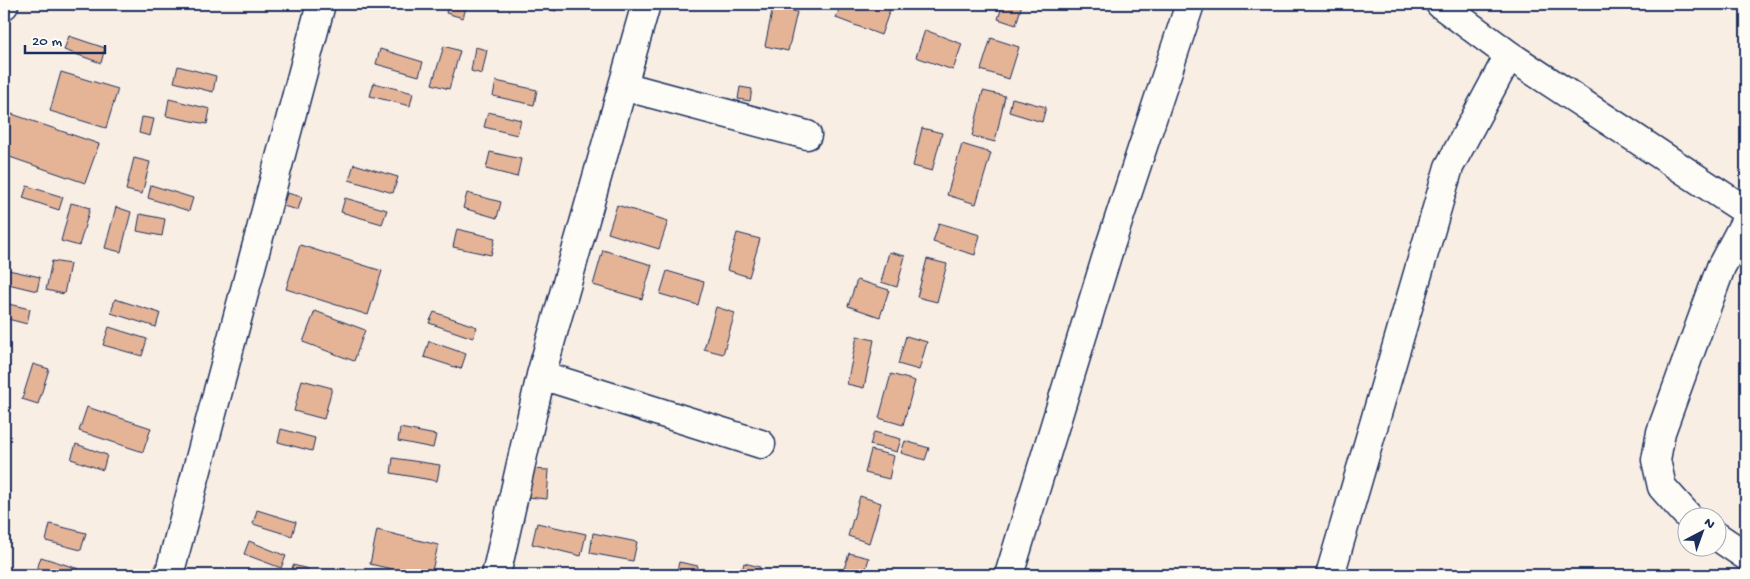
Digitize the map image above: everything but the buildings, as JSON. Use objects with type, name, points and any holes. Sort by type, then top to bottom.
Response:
[{"type":"street","points":[[169,575],[321,4]]},
{"type":"street","points":[[496,575],[541,375],[646,4]]},
{"type":"street","points":[[1009,575],[1109,249],[1190,4]]},
{"type":"street","points":[[1440,4],[1509,55],[1746,211]]},
{"type":"street","points":[[1330,575],[1449,167],[1509,55]]},
{"type":"street","points":[[623,86],[808,135]]},
{"type":"street","points":[[1679,506],[1662,487],[1656,460],[1661,432],[1720,267],[1746,220]]},
{"type":"street","points":[[541,375],[761,444]]},
{"type":"street","points":[[1728,544],[1746,556]]}]
